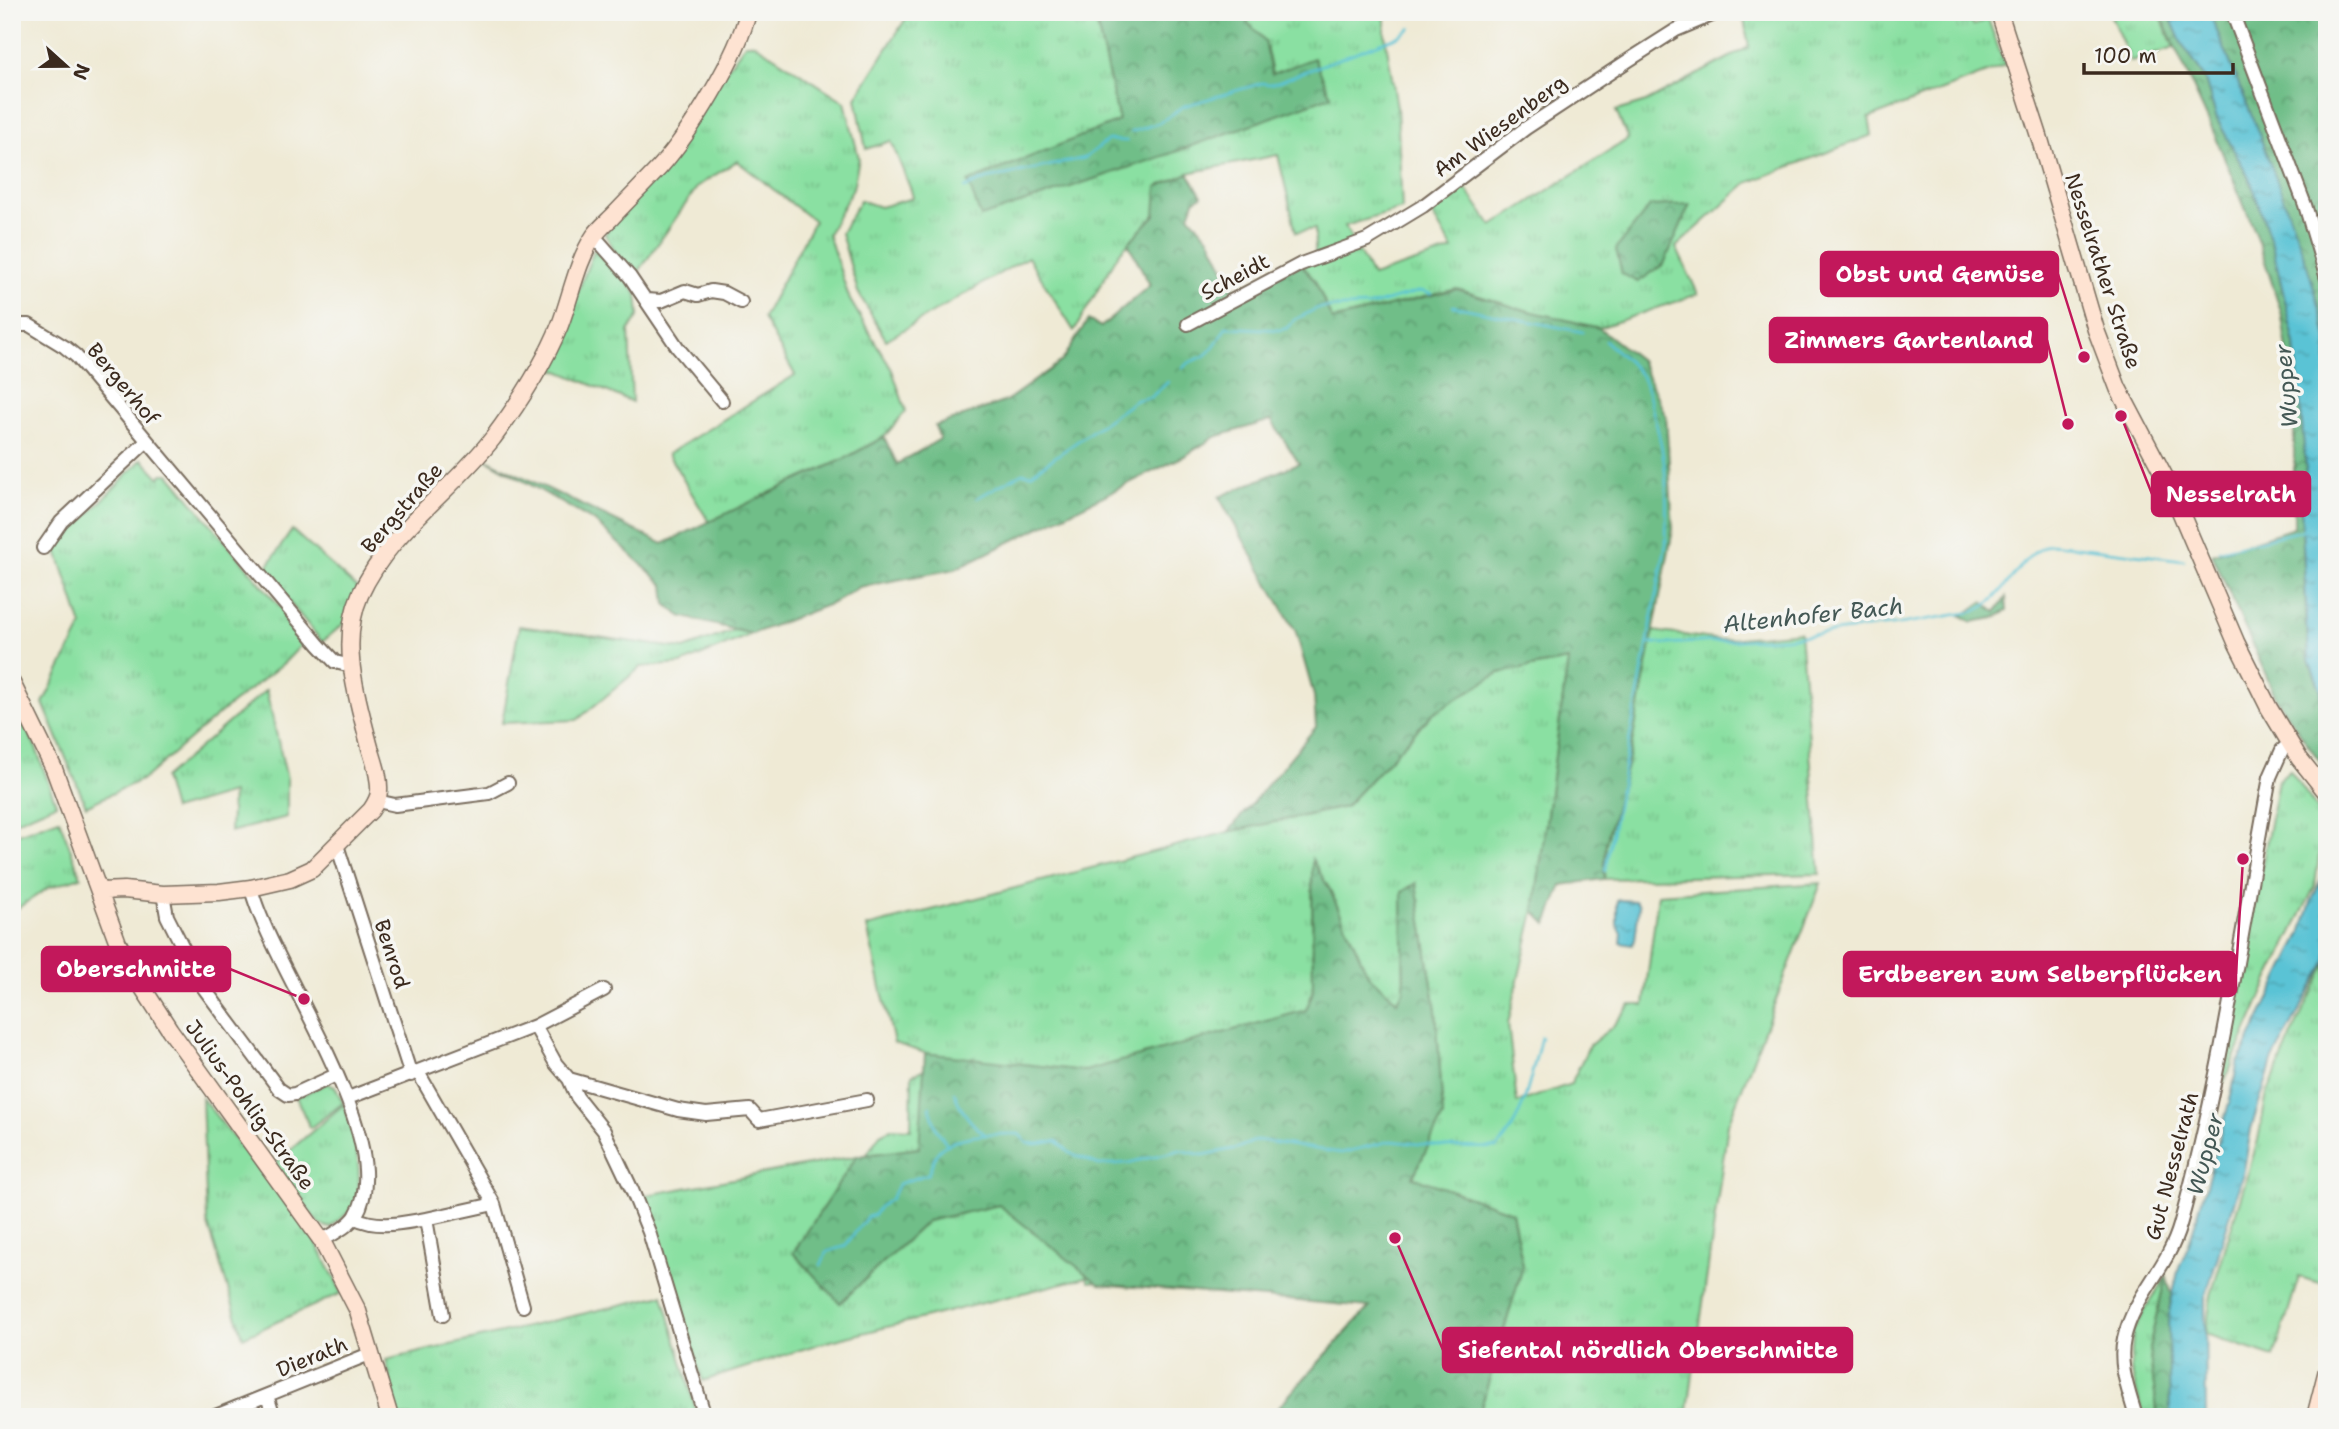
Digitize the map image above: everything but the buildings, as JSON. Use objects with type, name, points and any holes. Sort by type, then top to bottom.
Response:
[{"type":"street","name":"Bergstraße","points":[[377,800],[377,772],[351,666],[353,615],[361,593],[395,542],[491,440],[526,390],[560,326],[583,259],[594,236],[661,166],[680,142],[744,31],[748,12]]},
{"type":"street","name":"Am Wiesenberg","points":[[1301,264],[1367,240],[1423,206],[1526,128],[1629,60],[1676,30],[1719,12]]},
{"type":"street","name":"Nesselrather Straße","points":[[1999,12],[2039,136],[2095,330],[2118,388],[2168,483],[2236,642],[2286,747],[2300,758],[2327,793]]},
{"type":"street","points":[[2232,12],[2305,205],[2327,279]]},
{"type":"street","points":[[594,236],[630,277],[686,358],[722,401]]},
{"type":"street","name":"Scheidt","points":[[1188,324],[1301,264]]},
{"type":"street","points":[[647,300],[662,301],[685,291],[698,295],[711,291],[724,293],[741,302]]},
{"type":"street","name":"Bergerhof","points":[[12,325],[29,325],[76,356],[147,442],[61,522],[43,548]]},
{"type":"street","points":[[147,442],[335,662],[351,666]]},
{"type":"street","name":"Julius-Pohlig-Straße","points":[[12,683],[54,769],[118,943],[137,979],[170,1030],[322,1241],[358,1311],[390,1417]]},
{"type":"street","name":"Gut Nesselrath","points":[[2136,1417],[2121,1361],[2123,1339],[2135,1304],[2166,1259],[2179,1229],[2208,1116],[2270,777],[2286,747]]},
{"type":"street","points":[[100,891],[124,890],[163,894],[219,892],[251,888],[302,875],[337,845],[371,810],[377,800],[395,805],[478,794],[499,789],[508,783]]},
{"type":"street","name":"Benrod","points":[[337,845],[415,1074],[494,1204],[523,1307]]},
{"type":"street","points":[[251,888],[348,1098],[365,1158],[366,1182],[362,1203],[355,1218],[322,1241]]},
{"type":"street","points":[[163,894],[167,916],[203,987],[279,1089],[288,1095],[295,1094],[336,1075]]},
{"type":"street","points":[[348,1098],[535,1026],[604,990]]},
{"type":"street","points":[[535,1026],[556,1065],[569,1079],[577,1097],[604,1131],[632,1190],[649,1232],[705,1417]]},
{"type":"street","points":[[569,1079],[678,1110],[706,1114],[750,1110],[759,1120],[867,1100]]},
{"type":"street","points":[[355,1218],[369,1225],[391,1225],[494,1204]]},
{"type":"street","points":[[426,1219],[443,1315]]},
{"type":"street","name":"Dierath","points":[[213,1417],[372,1353]]},
{"type":"street","points":[[2315,1417],[2327,1370]]},
{"type":"street","name":"Dierath","points":[[267,1396],[274,1417]]},
{"type":"green space","points":[[910,12],[1094,12],[1119,121],[968,182],[1272,74],[1265,41],[1248,23],[1243,12],[1385,12],[1385,35],[1397,107],[1402,209],[1345,226],[1372,276],[1453,250],[1431,213],[1464,186],[1492,226],[1628,139],[1616,111],[1646,102],[1749,47],[1744,19],[1747,12],[1955,12],[1952,21],[1962,17],[1964,23],[1970,21],[1973,26],[1988,19],[2005,66],[1869,118],[1872,135],[1747,183],[1676,247],[1698,294],[1599,328],[1517,308],[1457,289],[1332,320],[1315,281],[1302,265],[1315,260],[1315,229],[1296,232],[1278,155],[1188,173],[1155,215],[1119,253],[1074,331],[1028,257],[886,340],[858,292],[841,233],[860,200],[880,207],[913,198],[891,141],[866,149],[856,98]]},
{"type":"green space","points":[[1094,12],[1243,12],[1248,23],[1265,41],[1272,74],[1314,58],[1331,96],[981,217],[968,182],[1119,121]]},
{"type":"green space","points":[[2109,12],[2159,12],[2174,48],[2131,62]]},
{"type":"green space","points":[[2159,12],[2168,12],[2181,42],[2204,77],[2217,119],[2251,182],[2272,244],[2295,344],[2306,468],[2301,505],[2309,660],[2321,691],[2327,763],[2321,763],[2278,702],[2212,554],[2294,528],[2294,395],[2281,311],[2256,234]]},
{"type":"green space","points":[[2206,12],[2327,12],[2327,362]]},
{"type":"green space","points":[[746,43],[753,43],[845,102],[859,158],[853,188],[828,234],[850,300],[892,370],[906,411],[884,437],[844,459],[709,522],[668,454],[795,375],[763,318],[814,221],[737,161],[698,186],[635,277],[605,234]]},
{"type":"green space","points":[[1188,173],[1202,196],[1194,201],[1189,215],[1210,239],[1234,289],[1302,265],[1315,281],[1332,320],[1457,289],[1517,308],[1599,328],[1640,360],[1666,416],[1673,529],[1630,754],[1606,843],[1604,879],[1562,885],[1547,924],[1534,911],[1568,660],[1499,673],[1433,713],[1345,807],[1228,832],[1316,727],[1314,696],[1296,632],[1219,497],[1299,463],[1271,420],[1215,437],[1186,455],[955,569],[859,587],[835,602],[752,634],[680,616],[666,604],[664,585],[595,522],[484,458],[663,544],[844,459],[884,437],[897,464],[940,439],[935,426],[1006,401],[1062,361],[1088,320],[1101,327],[1150,285],[1128,243],[1155,215],[1157,187]]},
{"type":"green space","points":[[1690,204],[1664,264],[1638,282],[1622,274],[1616,249],[1650,206]]},
{"type":"green space","points":[[594,250],[602,251],[637,294],[639,315],[629,331],[632,402],[549,367]]},
{"type":"green space","points":[[142,459],[160,478],[162,474],[169,474],[307,639],[285,662],[220,713],[145,778],[86,806],[43,703],[82,626],[56,548]]},
{"type":"green space","points":[[292,530],[359,590],[348,620],[322,642],[264,571]]},
{"type":"green space","points":[[2006,597],[2007,611],[1994,618],[1972,622],[1962,616],[1983,602],[1996,612]]},
{"type":"green space","points":[[519,626],[684,649],[735,630],[752,634],[681,664],[641,667],[577,720],[502,723]]},
{"type":"green space","points":[[1653,631],[1720,640],[1800,632],[1820,874],[1604,879],[1606,843],[1630,754]]},
{"type":"green space","points":[[1568,660],[1534,911],[1508,1024],[1517,1103],[1571,1084],[1589,1046],[1613,1026],[1630,1005],[1644,1005],[1658,894],[1821,883],[1728,1124],[1687,1417],[1478,1417],[1523,1266],[1512,1212],[1413,1177],[1429,1144],[1403,1181],[1471,1209],[1299,1384],[1380,1295],[1143,1278],[1089,1282],[1087,1277],[819,1344],[703,1381],[641,1196],[857,1156],[793,1253],[841,1302],[927,1221],[999,1205],[994,1195],[829,1213],[880,1134],[892,1128],[911,1129],[912,1075],[947,1058],[980,1060],[925,1053],[894,1043],[867,927],[1228,832],[1345,807],[1433,713],[1499,673]],"holes":[[[1312,860],[1330,890],[1368,975],[1397,1001],[1404,990],[1402,892],[1416,883],[1436,1010],[1443,1116],[1092,1070],[1306,1010],[1313,992]]]},
{"type":"green space","points":[[266,690],[287,779],[287,817],[230,832],[232,793],[173,810],[164,778]]},
{"type":"green space","points":[[12,701],[36,748],[56,804],[12,823]]},
{"type":"green space","points":[[2290,770],[2324,819],[2315,886],[2272,973],[2220,1092],[2278,780]]},
{"type":"green space","points":[[59,819],[81,877],[48,888],[12,912],[12,836]]},
{"type":"green space","points":[[1312,859],[1330,890],[1368,975],[1397,1001],[1404,990],[1402,892],[1416,883],[1436,1010],[1443,1116],[1413,1177],[1512,1212],[1523,1266],[1478,1417],[1269,1417],[1370,1307],[1099,1284],[999,1205],[927,1221],[840,1303],[793,1253],[857,1156],[919,1148],[925,1053],[1085,1071],[1306,1010],[1313,992]]},
{"type":"green space","points":[[2327,963],[2327,1285],[2299,1277],[2274,1357],[2206,1334],[2211,1295],[2258,1140],[2267,1094],[2297,1023]]},
{"type":"green space","points":[[328,1083],[335,1086],[343,1103],[310,1128],[296,1097]]},
{"type":"green space","points":[[202,1098],[316,1242],[342,1293],[243,1337],[207,1221]]},
{"type":"green space","points":[[344,1104],[355,1142],[359,1190],[357,1205],[330,1228],[319,1224],[274,1164]]},
{"type":"green space","points":[[2166,1275],[2149,1348],[2158,1417],[2143,1417],[2131,1369],[2133,1331]]},
{"type":"green space","points":[[2166,1275],[2172,1295],[2169,1311],[2170,1417],[2158,1417],[2149,1348]]},
{"type":"green space","points":[[663,1295],[698,1417],[398,1417],[386,1360]]},
{"type":"water","points":[[2168,12],[2209,12],[2295,230],[2327,338],[2327,746],[2321,691],[2309,660],[2301,505],[2306,468],[2295,344],[2272,244],[2251,182],[2217,119],[2204,77],[2181,42]]},
{"type":"water","points":[[2327,866],[2327,960],[2273,1059],[2251,1129],[2244,1170],[2205,1299],[2206,1417],[2170,1417],[2168,1326],[2179,1267],[2200,1207],[2237,1065],[2301,934]]},
{"type":"water","points":[[1617,901],[1635,901],[1639,905],[1632,945],[1621,943],[1622,933],[1617,925]]},
{"type":"waterway","points":[[1131,132],[1159,123],[1184,106],[1262,83],[1277,82],[1399,36],[1411,28]]},
{"type":"waterway","points":[[965,188],[987,179],[1085,158],[1108,140],[1127,141]]},
{"type":"waterway","points":[[1183,368],[1207,353],[1226,327],[1281,330],[1318,308],[1369,306],[1421,291],[1431,294]]},
{"type":"waterway","points":[[1453,306],[1583,332]]},
{"type":"waterway","points":[[1605,341],[1635,369],[1647,388],[1662,449],[1667,510],[1666,544],[1605,871]]},
{"type":"waterway","points":[[977,498],[1022,473],[1031,474],[1136,400],[1151,397],[1168,382]]},
{"type":"waterway","name":"Altenhofer Bach","points":[[2219,550],[2304,530]]},
{"type":"waterway","name":"Altenhofer Bach","points":[[1648,643],[1786,638],[1972,612],[1984,607],[1994,598],[2030,557],[2052,544],[2184,560]]},
{"type":"waterway","name":"Altenhofer Bach","points":[[821,1265],[827,1252],[845,1246],[867,1217],[874,1215],[879,1207],[891,1199],[898,1184],[928,1174],[937,1153],[944,1146],[975,1136],[1019,1134],[1027,1143],[1057,1141],[1070,1153],[1099,1165],[1128,1163],[1180,1150],[1203,1155],[1238,1148],[1257,1140],[1341,1153],[1391,1141],[1447,1147],[1497,1148],[1521,1110],[1541,1037]]},
{"type":"waterway","points":[[954,1092],[966,1115],[985,1134]]},
{"type":"waterway","points":[[930,1107],[936,1129],[948,1145]]},
{"type":"place","name":"Obst und Gemüse","points":[[2084,357]]},
{"type":"place","name":"Nesselrath","points":[[2121,416]]},
{"type":"place","name":"Zimmers Gartenland","points":[[2068,424]]},
{"type":"place","name":"Erdbeeren zum Selberpflücken","points":[[2243,859]]},
{"type":"place","name":"Oberschmitte","points":[[304,999]]},
{"type":"place","name":"Siefental nördlich Oberschmitte","points":[[1395,1238]]},
{"type":"water label","name":"Wupper","points":[[2286,386]]},
{"type":"water label","name":"Wupper","points":[[2205,1154]]}]
